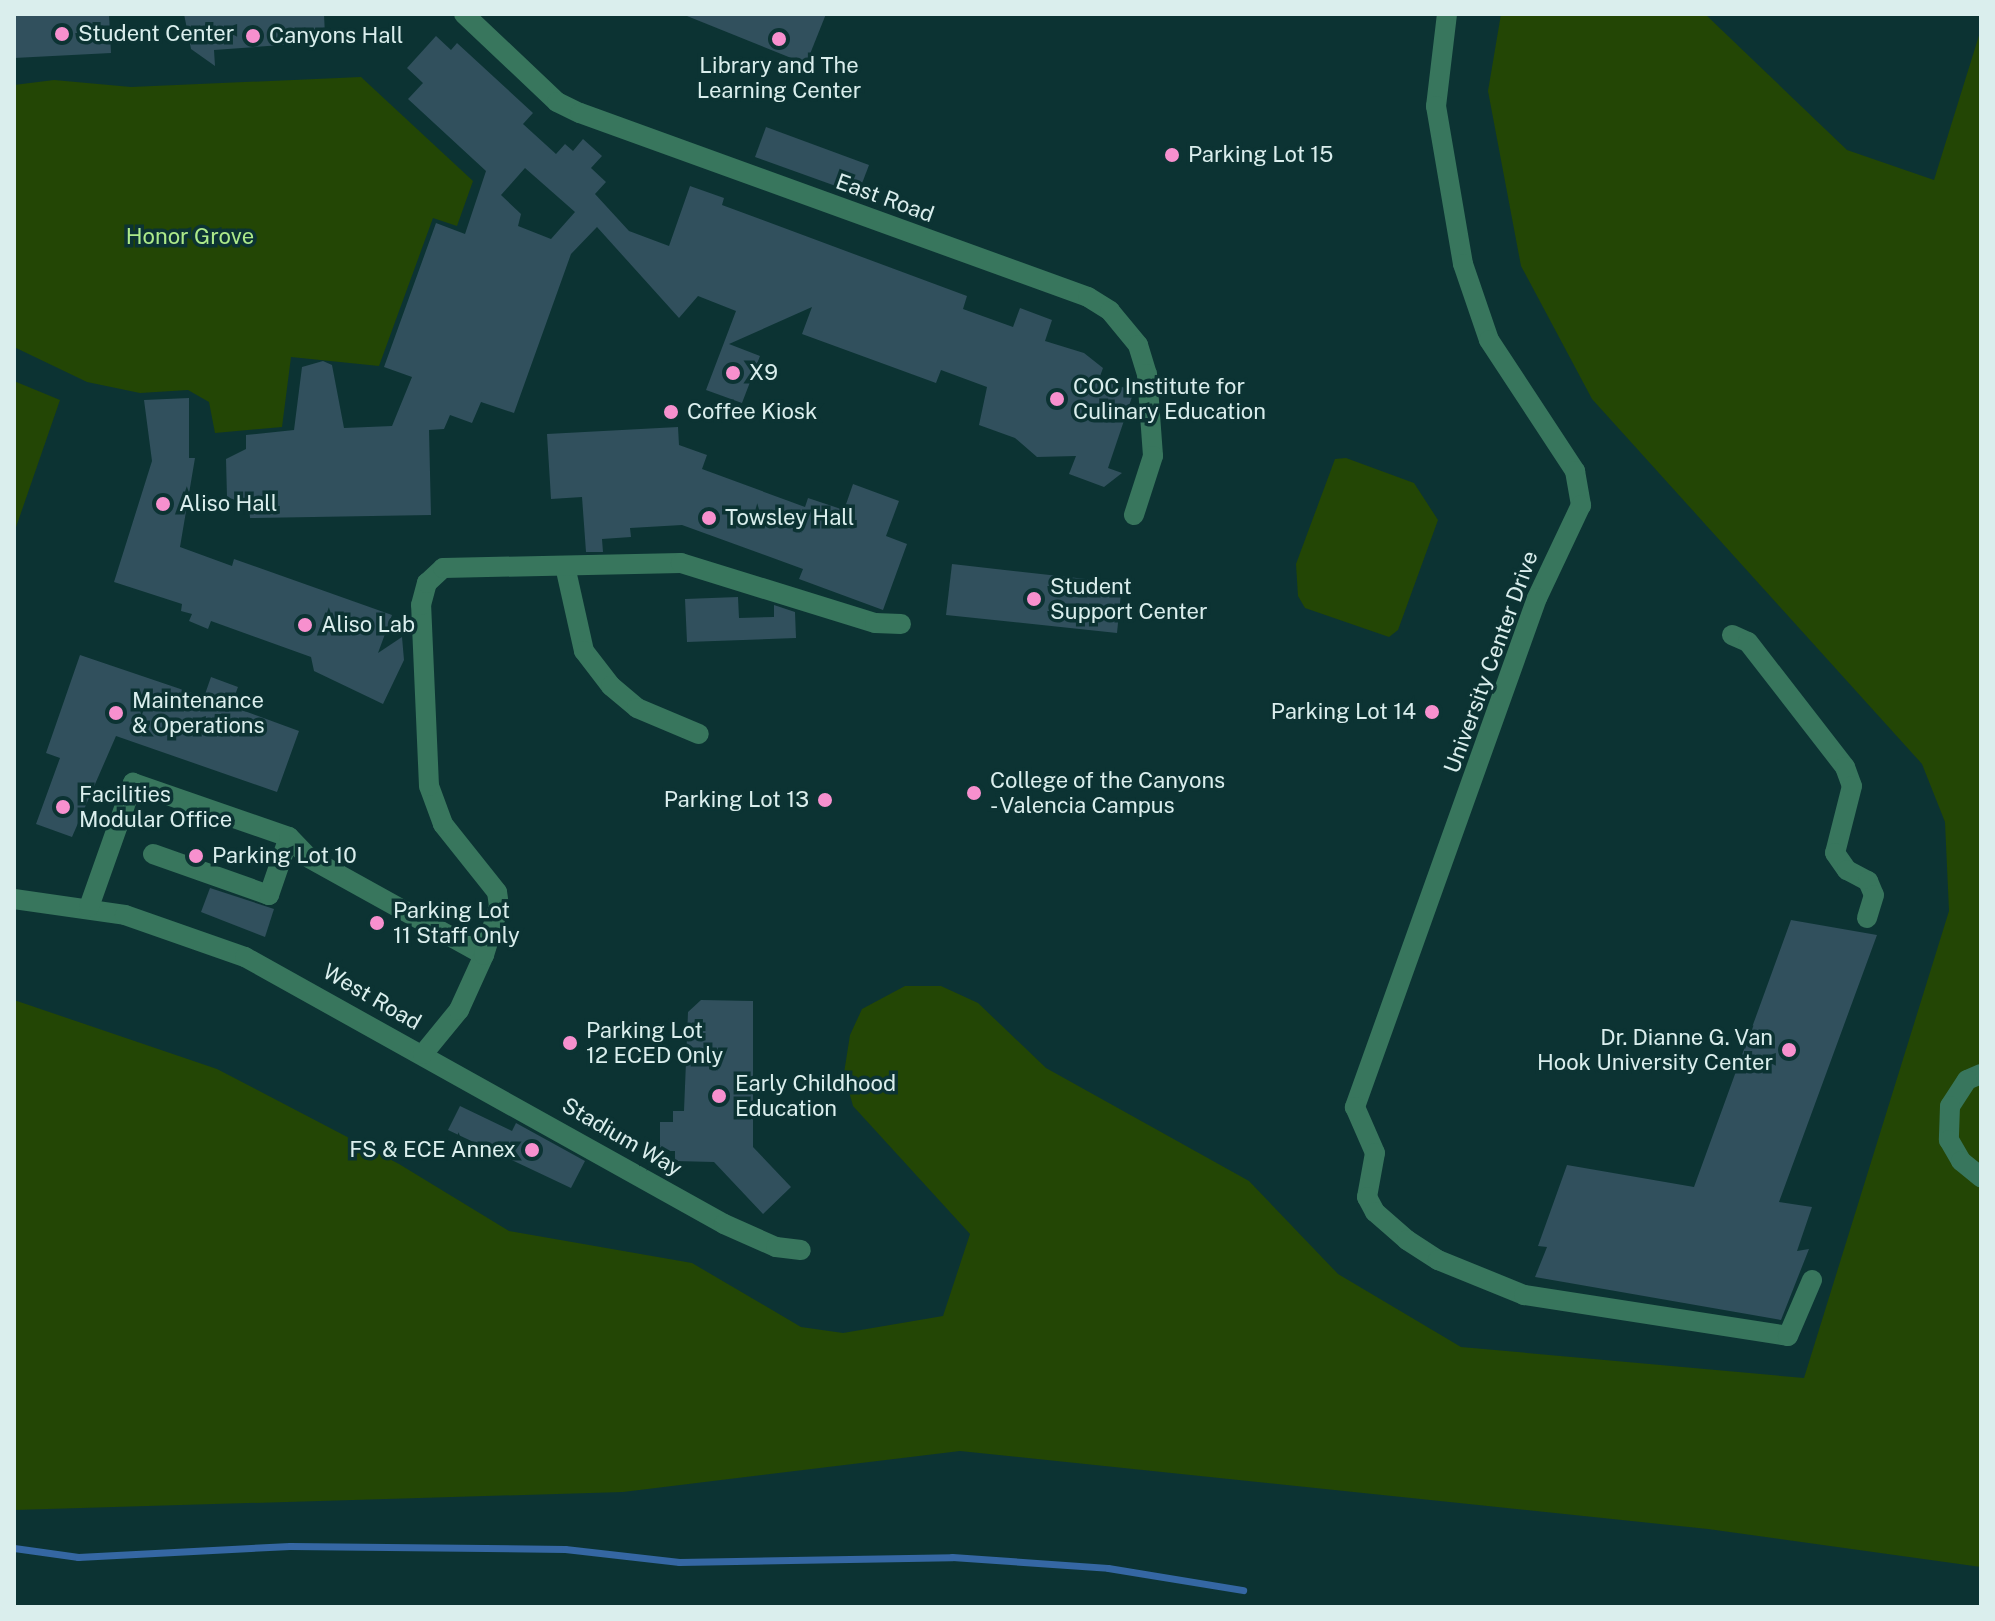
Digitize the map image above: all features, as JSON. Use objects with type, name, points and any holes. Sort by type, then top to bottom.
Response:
[{"type":"street","name":"East Road","points":[[464,14],[557,102],[580,113],[1088,297],[1110,311],[1138,345],[1147,374],[1153,456],[1134,515]]},
{"type":"street","name":"University Center Drive","points":[[1447,14],[1436,106],[1463,264],[1489,340],[1575,471],[1581,505],[1537,598],[1355,1107],[1375,1153],[1367,1197],[1375,1212],[1438,1260],[1524,1295],[1788,1336],[1812,1280]]},
{"type":"street","points":[[699,734],[637,708],[611,686],[584,651],[572,616],[565,566],[681,563],[875,623],[901,624]]},
{"type":"street","name":"West Road","points":[[14,899],[89,907],[245,957],[423,1054],[459,1010],[484,955],[499,906],[497,892],[443,824],[429,786],[421,605],[427,583],[443,568],[565,566]]},
{"type":"street","points":[[1732,635],[1748,642],[1845,767],[1852,786],[1835,853],[1847,870],[1868,881],[1874,895],[1867,918]]},
{"type":"street","points":[[89,907],[133,783],[289,837],[309,858],[484,955]]},
{"type":"street","points":[[153,854],[269,895],[289,837]]},
{"type":"street","name":"Stadium Way","points":[[423,1054],[724,1224],[776,1247],[801,1250]]},
{"type":"street","points":[[1981,1074],[1967,1080],[1950,1106],[1949,1140],[1961,1161],[1981,1177]]},
{"type":"green space","points":[[1501,14],[1705,14],[1847,150],[1934,180],[1981,29],[1981,1567],[1708,1529],[960,1451],[623,1492],[14,1510],[14,1000],[217,1069],[399,1164],[509,1231],[692,1263],[801,1327],[843,1333],[943,1316],[970,1234],[853,1106],[844,1073],[850,1035],[862,1009],[905,986],[941,986],[978,1003],[1046,1068],[1249,1181],[1338,1274],[1461,1347],[1804,1378],[1949,911],[1945,822],[1922,764],[1592,399],[1521,266],[1488,91]]},
{"type":"green space","name":"Honor Grove","points":[[361,77],[473,181],[457,226],[433,218],[379,366],[291,357],[282,427],[215,433],[209,402],[188,390],[140,393],[87,382],[14,347],[14,85],[54,80],[131,87]]},
{"type":"green space","points":[[14,381],[60,400],[14,533]]},
{"type":"green space","points":[[1346,458],[1414,483],[1438,520],[1398,630],[1389,637],[1305,608],[1298,596],[1296,564],[1335,459]]},
{"type":"building","name":"Student Center","points":[[14,14],[109,14],[111,53],[14,58]]},
{"type":"building","name":"Canyons Hall","points":[[184,14],[324,14],[325,35],[309,38],[309,43],[214,50],[215,66],[191,49]]},
{"type":"building","name":"Library and The Learning Center","points":[[682,14],[826,14],[806,64]]},
{"type":"building","points":[[436,36],[451,50],[457,43],[533,113],[523,124],[556,154],[565,144],[573,151],[583,139],[602,156],[591,168],[606,182],[595,194],[629,231],[669,246],[690,186],[724,198],[722,205],[967,296],[963,309],[1013,327],[1020,308],[1052,320],[1045,341],[1084,353],[1103,368],[1099,379],[1134,391],[1108,468],[1122,473],[1104,487],[1069,474],[1076,456],[1037,457],[1015,438],[979,425],[987,387],[941,370],[936,383],[802,334],[812,307],[729,344],[760,356],[742,403],[706,390],[736,311],[698,296],[679,318],[597,227],[571,254],[514,413],[481,402],[472,423],[450,415],[444,429],[429,430],[431,515],[250,518],[249,505],[227,497],[226,459],[246,449],[246,435],[294,430],[302,367],[323,361],[332,365],[344,428],[392,426],[412,377],[384,367],[436,223],[465,234],[486,171],[408,99],[423,83],[407,68]],"holes":[[[525,168],[575,212],[551,239],[518,226],[521,214],[501,195]]]},
{"type":"building","points":[[766,127],[869,165],[858,194],[755,157]]},
{"type":"building","name":"Aliso Lab","points":[[189,398],[189,458],[195,458],[180,547],[232,566],[234,559],[392,615],[378,653],[402,637],[404,660],[383,704],[314,671],[311,657],[211,621],[208,629],[189,621],[192,614],[181,611],[182,604],[114,582],[152,461],[144,400]]},
{"type":"building","name":"Towsley Hall","points":[[678,427],[679,445],[707,455],[702,469],[805,507],[808,498],[844,510],[853,484],[899,501],[886,536],[907,544],[883,610],[799,579],[803,569],[682,525],[630,528],[631,537],[602,539],[603,552],[586,552],[582,497],[551,499],[547,434]]},
{"type":"building","name":"Student Support Center","points":[[952,564],[1122,583],[1117,633],[946,615]]},
{"type":"building","points":[[738,597],[739,618],[774,617],[774,605],[795,612],[796,638],[687,642],[685,599]]},
{"type":"building","points":[[80,655],[204,697],[211,677],[238,687],[231,706],[299,731],[277,792],[116,736],[72,837],[36,824],[60,758],[46,753]]},
{"type":"building","points":[[210,888],[274,909],[265,937],[201,912]]},
{"type":"building","name":"Dr. Dianne G. Van Hook University Center","points":[[1791,920],[1877,935],[1779,1202],[1812,1207],[1797,1251],[1809,1249],[1781,1320],[1535,1277],[1547,1247],[1538,1246],[1567,1165],[1694,1187]]},
{"type":"building","name":"Early Childhood Education","points":[[701,1000],[753,1001],[753,1147],[791,1187],[763,1214],[714,1162],[675,1161],[675,1151],[660,1151],[660,1122],[673,1122],[673,1111],[684,1111],[688,1012]]},
{"type":"building","points":[[460,1106],[512,1131],[516,1123],[585,1161],[571,1188],[448,1130]]},
{"type":"waterway","points":[[14,1548],[78,1557],[290,1546],[565,1549],[679,1562],[952,1557],[1108,1568],[1243,1590]]},
{"type":"place","name":"Student Center","points":[[62,34]]},
{"type":"place","name":"Canyons Hall","points":[[253,36]]},
{"type":"place","name":"Library and The Learning Center","points":[[779,39]]},
{"type":"place","name":"Parking Lot 15","points":[[1172,155]]},
{"type":"place","name":"X9","points":[[733,373]]},
{"type":"place","name":"COC Institute for Culinary Education","points":[[1057,399]]},
{"type":"place","name":"Coffee Kiosk","points":[[671,412]]},
{"type":"place","name":"Aliso Hall","points":[[163,504]]},
{"type":"place","name":"Towsley Hall","points":[[709,518]]},
{"type":"place","name":"Student Support Center","points":[[1034,599]]},
{"type":"place","name":"Aliso Lab","points":[[305,625]]},
{"type":"place","name":"Parking Lot 14","points":[[1432,712]]},
{"type":"place","name":"Maintenance & Operations","points":[[116,713]]},
{"type":"place","name":"College of the Canyons - Valencia Campus","points":[[974,793]]},
{"type":"place","name":"Parking Lot 13","points":[[825,800]]},
{"type":"place","name":"Facilities Modular Office","points":[[63,807]]},
{"type":"place","name":"Parking Lot 10","points":[[196,856]]},
{"type":"place","name":"Parking Lot 11 Staff Only","points":[[377,923]]},
{"type":"place","name":"Parking Lot 12 ECED Only","points":[[570,1043]]},
{"type":"place","name":"Dr. Dianne G. Van Hook University Center","points":[[1789,1050]]},
{"type":"place","name":"Early Childhood Education","points":[[719,1096]]},
{"type":"place","name":"FS & ECE Annex","points":[[532,1150]]}]
